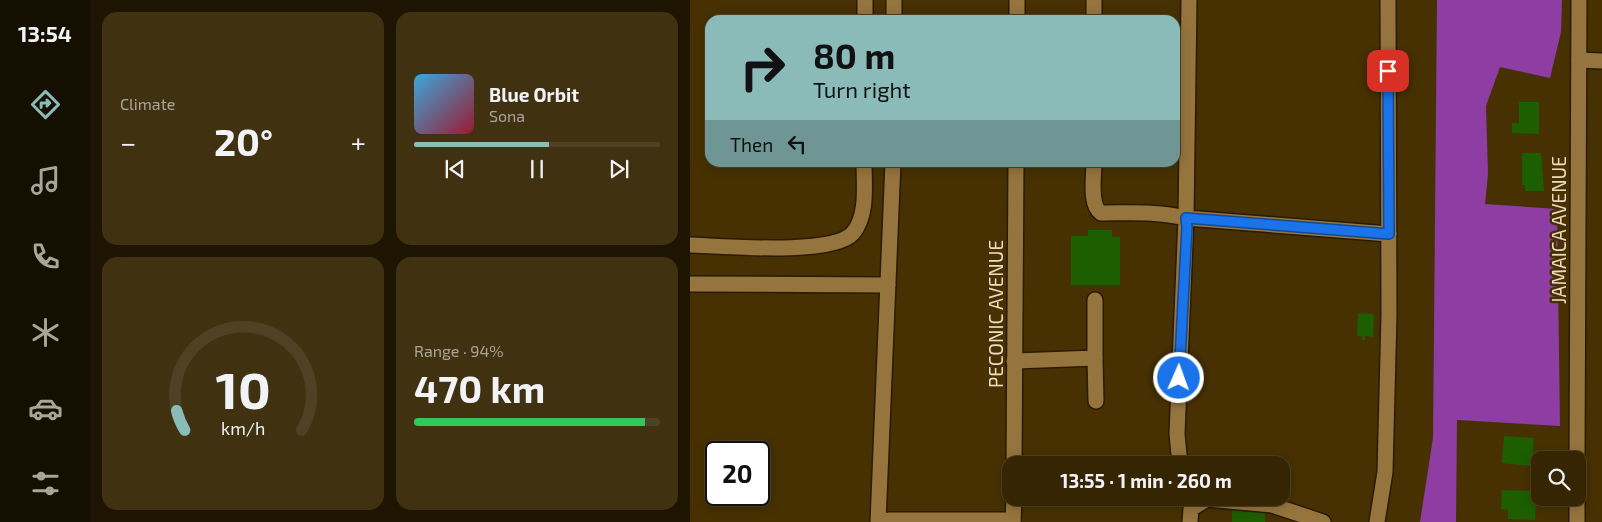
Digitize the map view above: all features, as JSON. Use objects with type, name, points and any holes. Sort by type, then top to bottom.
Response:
[{"type":"street","points":[[865,0],[865,15]]},
{"type":"street","points":[[894,0],[894,15]]},
{"type":"street","points":[[1017,0],[1017,15]]},
{"type":"street","points":[[1094,0],[1094,15]]},
{"type":"street","points":[[1179,456],[1177,434],[1186,218],[1189,0]]},
{"type":"street","points":[[1377,522],[1385,472],[1389,234],[1388,0]]},
{"type":"street","name":"JAMAICA AVENUE","points":[[1577,451],[1579,0]]},
{"type":"street","points":[[1579,60],[1602,60]]},
{"type":"street","points":[[690,245],[815,247],[840,242],[852,234],[858,224],[863,207],[864,167]]},
{"type":"street","points":[[893,167],[879,522],[890,520],[1013,521],[1014,506]]},
{"type":"street","name":"PECONIC AVENUE","points":[[1014,456],[1016,167]]},
{"type":"street","points":[[1094,167],[1094,203],[1097,210],[1102,212],[1130,214],[1161,212],[1186,218],[1389,234]]},
{"type":"street","points":[[690,284],[888,285]]},
{"type":"street","points":[[1095,300],[1096,401]]},
{"type":"street","points":[[1014,361],[1096,358]]},
{"type":"street","points":[[1189,510],[1208,499],[1272,505],[1313,520]]},
{"type":"street","points":[[1577,506],[1577,522]]},
{"type":"shaded area","points":[[1437,0],[1562,0],[1561,32],[1550,78],[1500,67],[1486,106],[1488,174],[1485,204],[1557,209],[1560,426],[1457,420],[1456,522],[1420,522],[1433,438]]},
{"type":"building","points":[[1519,102],[1539,102],[1539,134],[1512,133],[1512,123],[1519,123]]},
{"type":"building","points":[[1522,153],[1541,153],[1544,191],[1525,191],[1525,185],[1522,185]]},
{"type":"building","points":[[1088,230],[1112,230],[1112,237],[1120,237],[1120,285],[1071,285],[1071,236],[1088,236]]},
{"type":"building","points":[[1358,313],[1374,314],[1373,337],[1365,336],[1365,340],[1362,340],[1362,336],[1357,336]]},
{"type":"building","points":[[1504,436],[1534,438],[1533,451],[1531,451],[1531,466],[1502,463]]},
{"type":"building","points":[[1502,490],[1531,491],[1531,506],[1536,506],[1535,520],[1508,519],[1508,510],[1501,509]]},
{"type":"building","points":[[1232,508],[1265,510],[1265,522],[1232,522]]},
{"type":"route","points":[[1179,378],[1186,218],[1389,234],[1388,71]]}]
